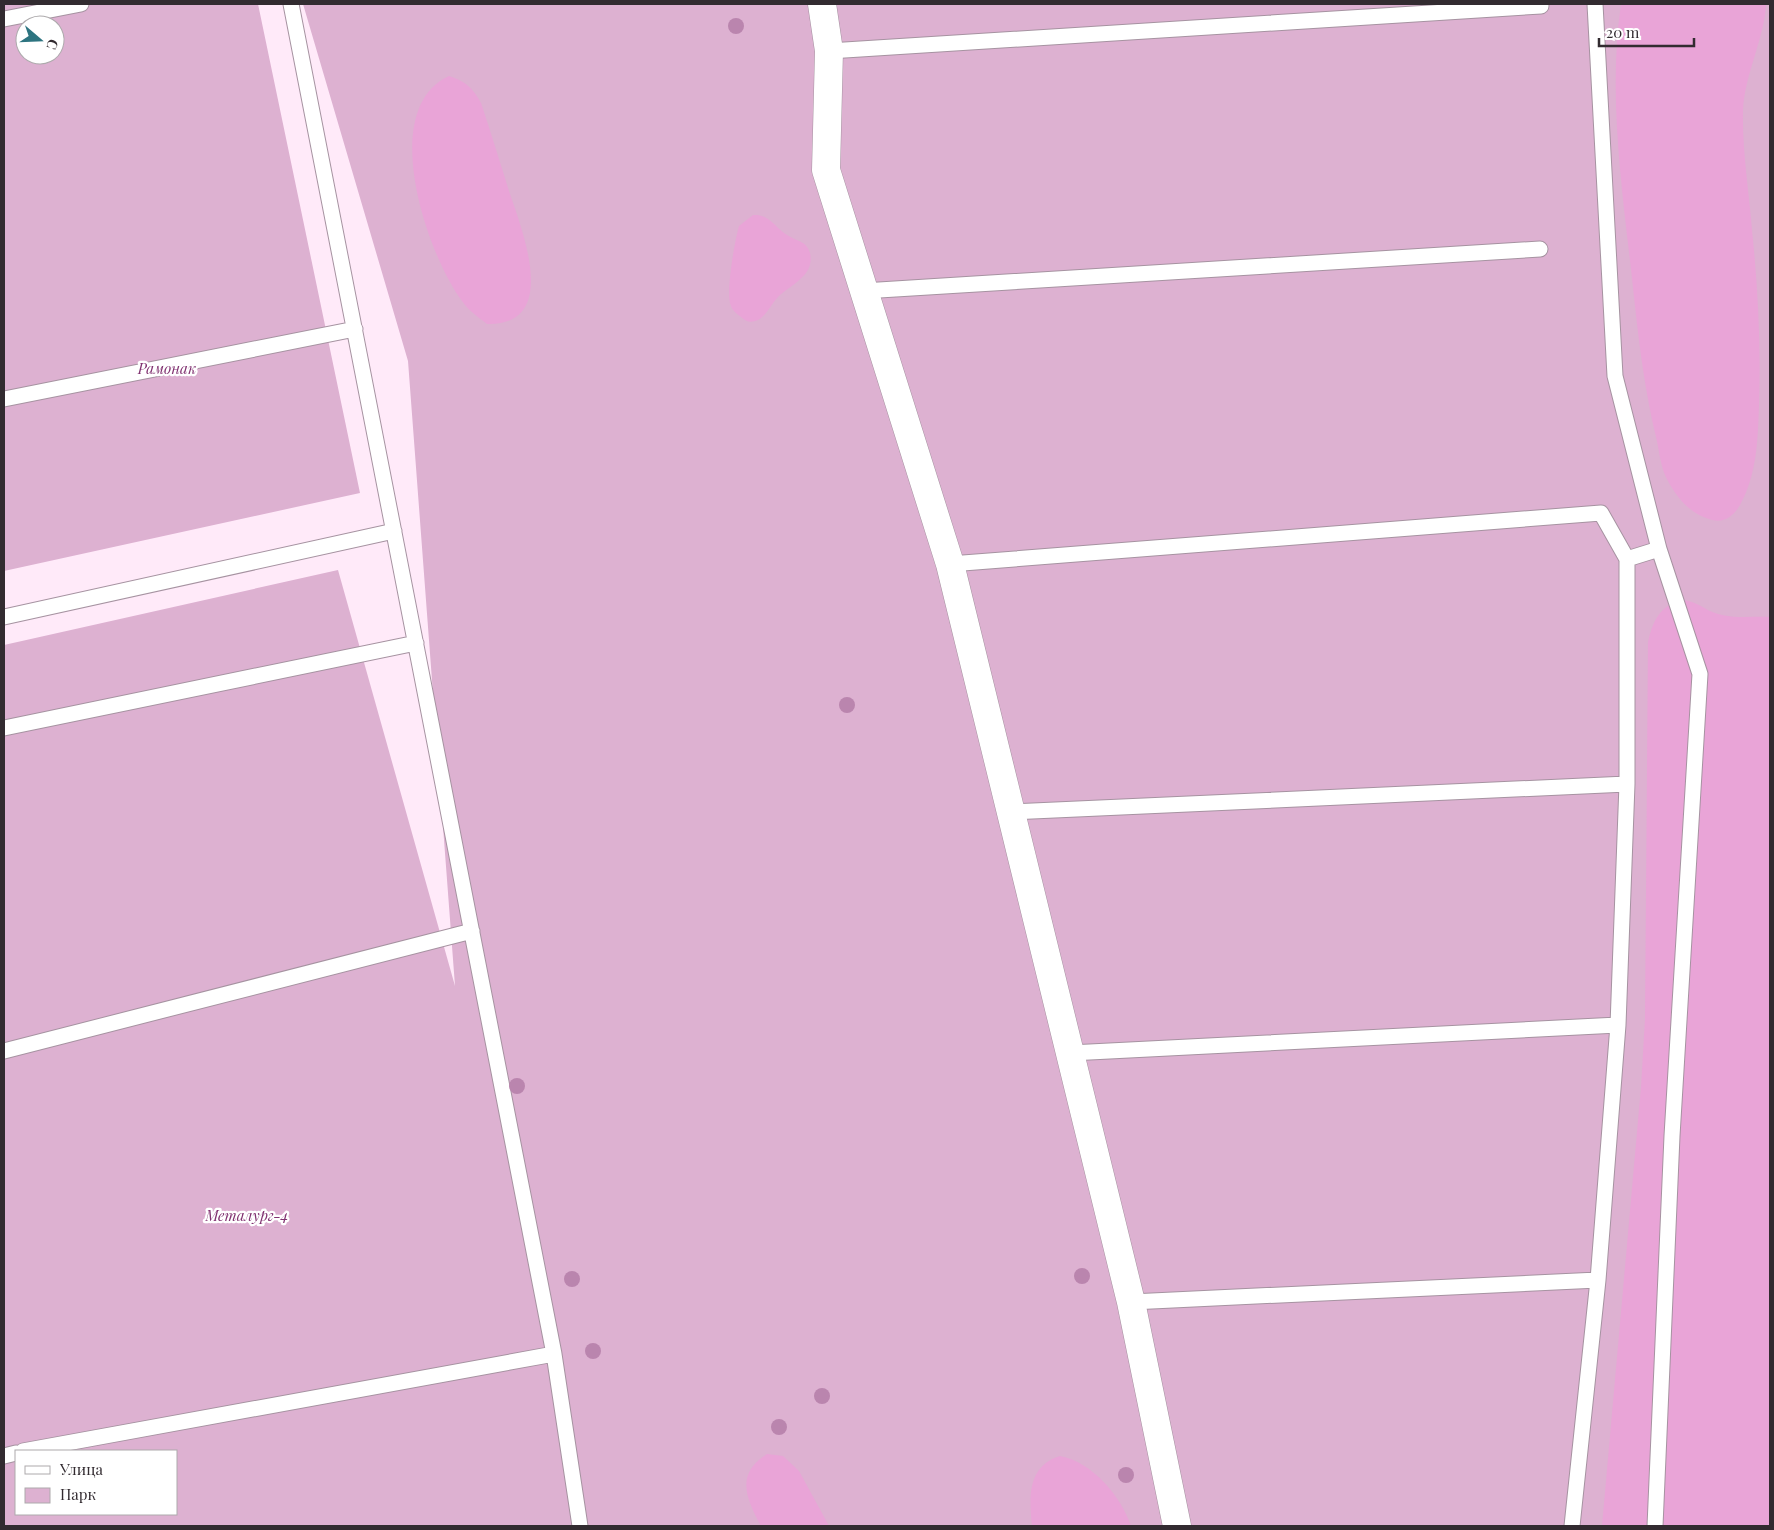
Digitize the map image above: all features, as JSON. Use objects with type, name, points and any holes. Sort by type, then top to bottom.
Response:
[{"type":"street","points":[[822,4],[829,50],[826,170],[950,564],[1131,1302],[1177,1526]]},
{"type":"lane","points":[[4,19],[81,4]]},
{"type":"lane","points":[[291,4],[554,1354],[580,1526]]},
{"type":"lane","points":[[1595,4],[1615,376],[1659,549],[1700,674],[1672,1136],[1655,1526]]},
{"type":"lane","points":[[829,50],[1541,6]]},
{"type":"lane","points":[[863,291],[1540,249]]},
{"type":"lane","points":[[4,399],[354,329]]},
{"type":"lane","points":[[950,564],[1601,513],[1627,560],[1627,784],[1618,1025],[1598,1280],[1572,1526]]},
{"type":"lane","points":[[4,616],[394,531]]},
{"type":"lane","points":[[1627,560],[1659,549]]},
{"type":"lane","points":[[4,728],[416,643]]},
{"type":"lane","points":[[1011,812],[1627,784]]},
{"type":"lane","points":[[4,1050],[472,931]]},
{"type":"lane","points":[[1070,1053],[1618,1025]]},
{"type":"lane","points":[[1131,1302],[1598,1280]]},
{"type":"lane","points":[[28,1450],[554,1354]]},
{"type":"green space","name":"Рамонак","points":[[4,4],[258,4],[360,493],[4,571]]},
{"type":"green space","name":"Металург-4","points":[[303,4],[1770,4],[1770,1526],[4,1526],[4,645],[338,570],[455,986],[408,361]]},
{"type":"shaded area","points":[[1621,4],[1766,4],[1762,31],[1744,96],[1743,110],[1759,317],[1760,382],[1756,456],[1750,481],[1740,505],[1731,516],[1719,521],[1701,516],[1695,512],[1682,502],[1673,489],[1662,466],[1649,402],[1638,332],[1618,150],[1616,77],[1617,40]]},
{"type":"shaded area","points":[[449,76],[460,80],[468,86],[481,103],[527,251],[531,273],[530,293],[523,310],[510,320],[487,324],[464,304],[448,279],[435,251],[415,183],[412,149],[416,118],[427,93]]},
{"type":"shaded area","points":[[753,215],[759,215],[768,219],[787,235],[804,244],[809,249],[811,261],[806,274],[778,297],[759,320],[751,322],[744,320],[733,309],[729,300],[729,290],[733,254],[739,226]]},
{"type":"shaded area","points":[[1681,600],[1696,603],[1725,616],[1770,617],[1770,1526],[1602,1526],[1641,1087],[1645,1019],[1648,642],[1658,616],[1667,607]]},
{"type":"shaded area","points":[[767,1454],[783,1456],[799,1471],[829,1526],[761,1526],[751,1506],[746,1487],[750,1470]]},
{"type":"shaded area","points":[[1060,1456],[1083,1465],[1104,1482],[1120,1503],[1131,1526],[1032,1526],[1030,1505],[1032,1484],[1041,1467]]}]
